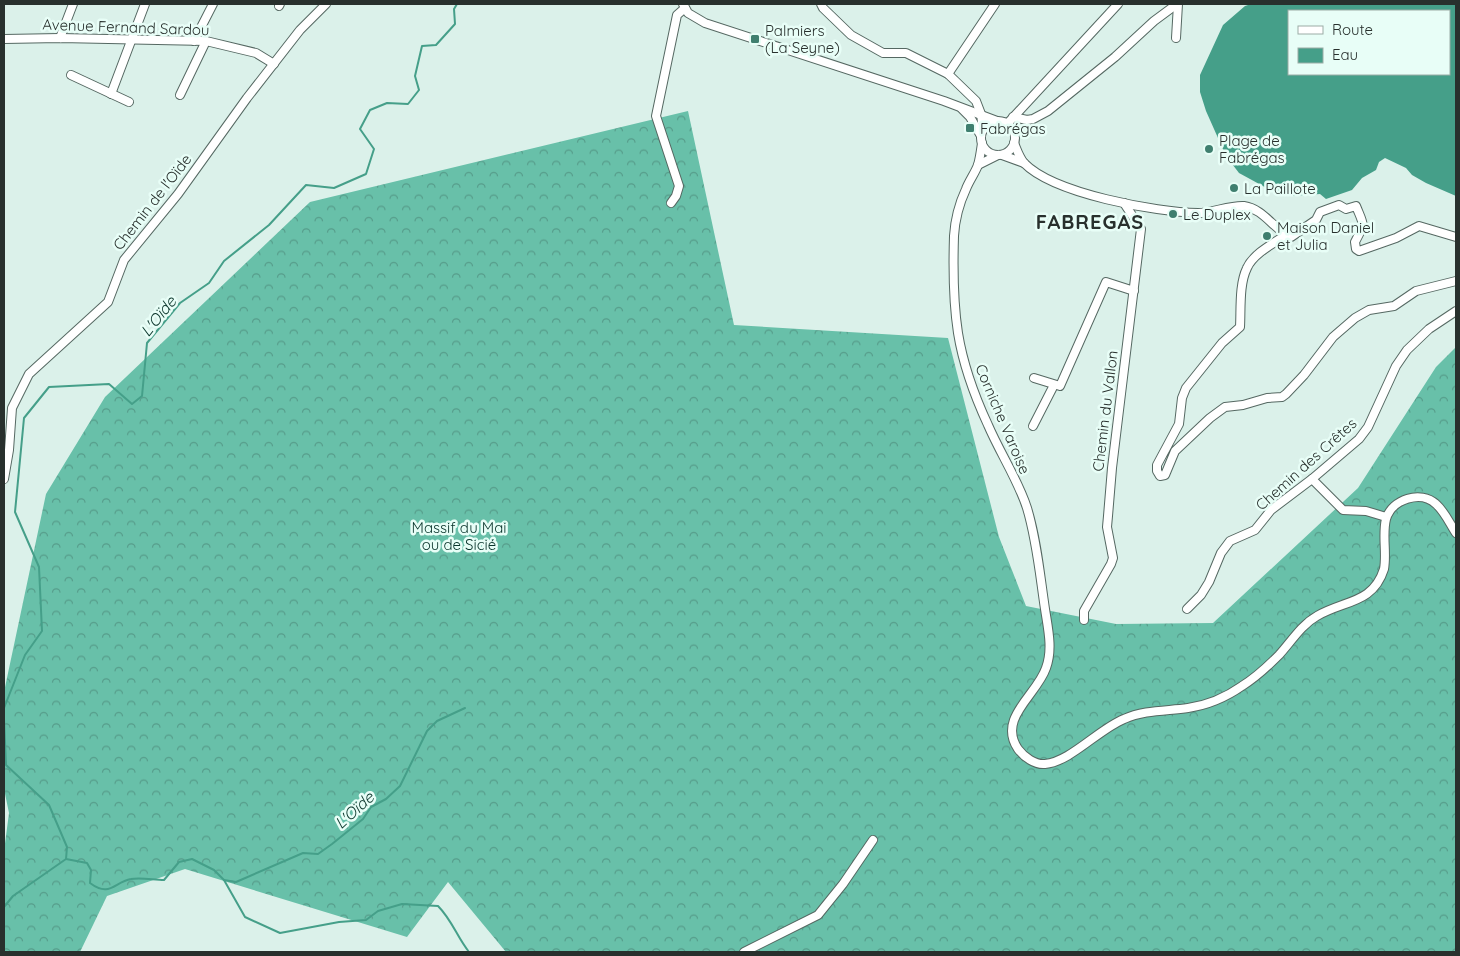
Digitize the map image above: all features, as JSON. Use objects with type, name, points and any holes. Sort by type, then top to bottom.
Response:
[{"type":"street","points":[[60,38],[73,4]]},
{"type":"street","points":[[111,94],[145,4]]},
{"type":"street","points":[[194,41],[213,4]]},
{"type":"street","name":"Chemin de l'Oïde","points":[[4,479],[9,450],[12,408],[28,374],[108,302],[124,260],[178,194],[300,30],[326,4]]},
{"type":"street","points":[[821,4],[851,35],[883,53],[906,53],[948,74],[976,101],[981,114]]},
{"type":"street","points":[[948,74],[995,4]]},
{"type":"street","points":[[1007,124],[1118,4]]},
{"type":"street","points":[[1013,117],[1028,120],[1048,111],[1115,57],[1154,20],[1177,4]]},
{"type":"street","points":[[1176,38],[1177,4]]},
{"type":"street","points":[[671,203],[676,196],[679,186],[656,116],[677,15],[684,6],[693,17],[705,23],[1007,124],[1014,134],[1014,143],[1024,163]]},
{"type":"street","name":"Avenue Fernand Sardou","points":[[4,39],[131,38],[206,41],[256,53],[274,64]]},
{"type":"street","points":[[180,96],[206,41]]},
{"type":"street","points":[[71,75],[129,102]]},
{"type":"street","points":[[960,107],[970,117],[990,153],[1024,163],[1050,180],[1078,191],[1124,203],[1185,212],[1201,213],[1244,206],[1265,217],[1289,236]]},
{"type":"street","name":"Corniche Varoise","points":[[981,114],[982,136],[978,165],[965,190],[957,213],[954,233],[954,281],[958,333],[965,364],[987,424],[1026,506],[1034,538],[1049,635],[1050,652],[1046,668],[1040,681],[1016,714],[1012,724],[1012,733],[1019,751],[1038,764],[1056,761],[1067,756],[1114,723],[1128,717],[1142,713],[1187,708],[1225,698],[1245,685],[1278,656],[1310,621],[1322,613],[1361,598],[1373,590],[1382,577],[1384,569],[1386,517]]},
{"type":"street","points":[[982,136],[991,123],[998,121]]},
{"type":"street","points":[[978,165],[1000,155],[1011,148],[1014,143]]},
{"type":"street","name":"Chemin du Vallon","points":[[1084,620],[1084,611],[1113,558],[1108,516],[1141,230],[1124,203]]},
{"type":"street","points":[[1456,237],[1420,226],[1396,238],[1358,251],[1355,242],[1363,225],[1356,206],[1346,209],[1339,205],[1320,212],[1316,220],[1264,248],[1247,267],[1242,292],[1240,327],[1222,343],[1204,367],[1192,378],[1186,388],[1182,398],[1179,424],[1158,464],[1157,471],[1160,476],[1164,476],[1175,451],[1210,418],[1226,407],[1243,405],[1267,398],[1282,397],[1286,394],[1304,375],[1332,337],[1355,318],[1369,310],[1394,306],[1416,291],[1456,281]]},
{"type":"street","points":[[1034,378],[1060,386],[1106,282],[1134,290]]},
{"type":"street","name":"Chemin des Crêtes","points":[[1187,609],[1201,595],[1210,582],[1221,553],[1230,541],[1255,530],[1271,510],[1312,479],[1359,439],[1368,427],[1396,366],[1407,350],[1429,329],[1456,311]]},
{"type":"street","points":[[1033,426],[1054,385]]},
{"type":"street","points":[[1312,479],[1343,510],[1366,511],[1386,517],[1389,511],[1401,501],[1409,498],[1424,498],[1437,505],[1456,533]]},
{"type":"street","points":[[744,952],[818,915],[844,884],[873,840]]},
{"type":"green space","name":"Massif du Mai ou de Sicié","points":[[688,111],[734,325],[948,338],[999,537],[1026,606],[1116,624],[1213,623],[1358,488],[1436,367],[1456,347],[1456,952],[506,952],[448,882],[407,937],[185,869],[107,896],[80,952],[4,952],[4,851],[9,813],[4,789],[4,692],[46,494],[105,397],[310,202]]},
{"type":"water","points":[[1251,4],[1456,4],[1456,196],[1426,183],[1412,175],[1406,168],[1385,158],[1379,162],[1376,170],[1362,178],[1352,190],[1326,199],[1320,194],[1290,196],[1274,192],[1239,173],[1226,156],[1206,111],[1200,92],[1200,75],[1223,25],[1245,6]]},
{"type":"waterway","name":"L'Oïde","points":[[4,708],[25,655],[42,631],[39,567],[15,512],[24,418],[49,387],[109,384],[132,404],[142,396],[147,343],[180,303],[209,283],[224,261],[269,225],[306,185],[334,188],[366,174],[374,149],[360,129],[370,110],[387,103],[408,104],[419,90],[415,76],[422,46],[436,45],[455,24],[454,9],[457,4]]},
{"type":"waterway","name":"L'Oïde","points":[[224,880],[236,882],[303,853],[318,854],[363,819],[371,807],[386,799],[400,786],[427,731],[437,721],[465,708]]},
{"type":"waterway","name":"L'Oïde","points":[[4,719],[6,765],[49,805],[67,847],[66,859],[13,896],[4,907]]},
{"type":"waterway","name":"L'Oïde","points":[[66,859],[87,863],[91,870],[90,883],[102,889],[112,888],[131,879],[164,880],[179,862],[192,859],[214,870],[224,880],[245,917],[280,933],[339,922],[366,920],[378,911],[402,904],[438,906],[469,952]]},
{"type":"place","name":"Palmiers (La Seyne)","points":[[755,39]]},
{"type":"place","name":"Fabrégas","points":[[970,128]]},
{"type":"place","name":"Plage de Fabrégas","points":[[1209,149]]},
{"type":"place","name":"La Paillote","points":[[1234,188]]},
{"type":"place","name":"Le Duplex","points":[[1173,214]]},
{"type":"place","name":"Maison Daniel et Julia","points":[[1267,236]]},
{"type":"district","name":"FABREGAS","points":[[1090,221]]}]
